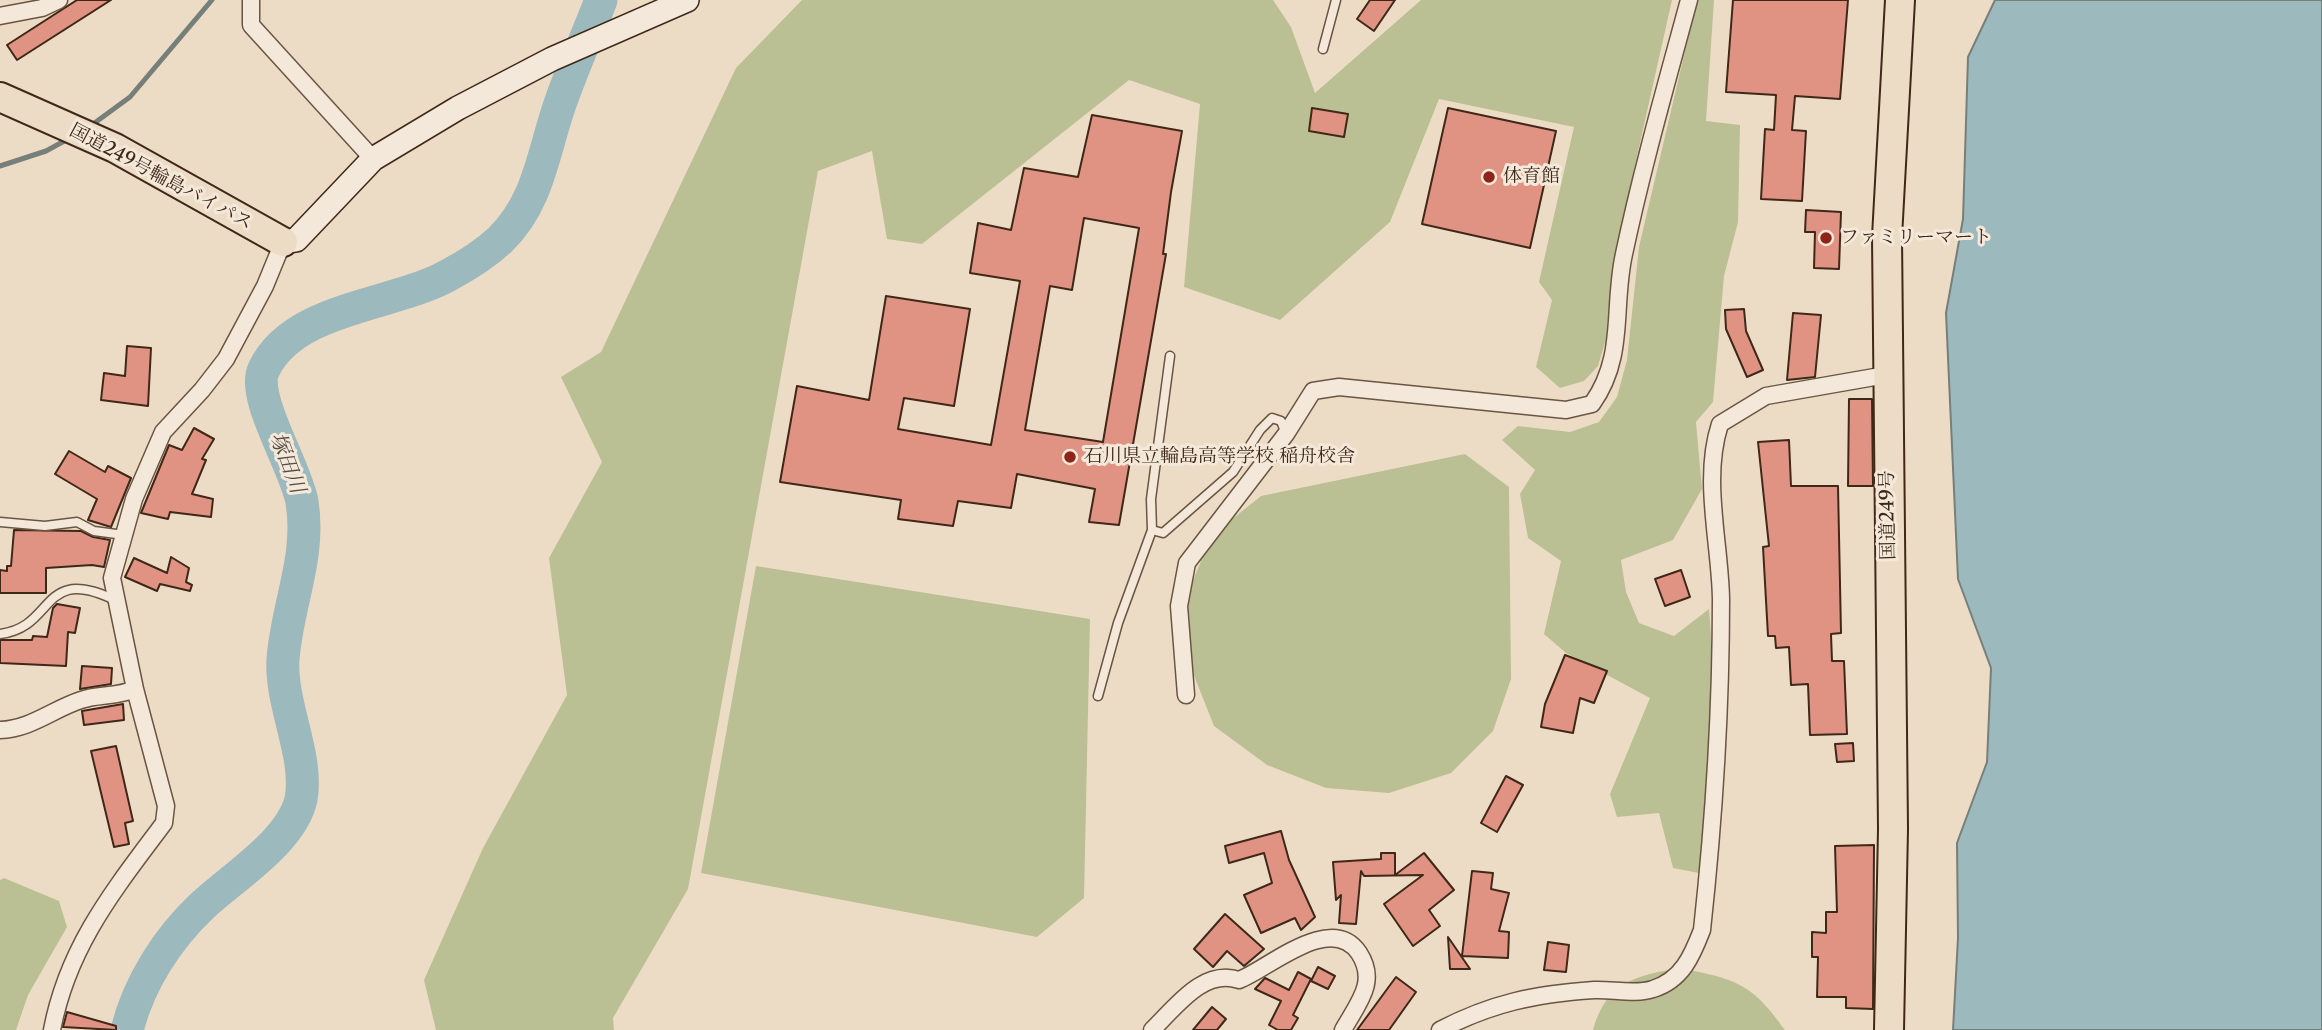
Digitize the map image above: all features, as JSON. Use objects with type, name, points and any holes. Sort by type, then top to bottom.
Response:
[{"type":"highway","name":"国道249号","points":[[1889,1030],[1893,829],[1886,375],[1887,237],[1900,0]]},
{"type":"highway","name":"国道249号輪島バイパス","points":[[0,97],[115,148],[283,242]]},
{"type":"street","points":[[0,16],[42,8],[59,0]]},
{"type":"street","points":[[251,0],[251,25],[373,159]]},
{"type":"street","points":[[52,1030],[60,991],[79,946],[95,917],[164,823],[166,806],[135,689],[112,578],[134,499],[163,432],[226,359],[265,286],[283,242],[296,240],[373,159],[458,108],[552,59],[687,0]]},
{"type":"street","points":[[1185,695],[1179,606],[1187,563],[1286,434],[1313,391],[1339,387],[1566,410],[1592,404],[1607,383],[1613,359],[1623,258],[1689,0]]},
{"type":"street","points":[[1440,1030],[1475,1012],[1523,997],[1597,990],[1652,990],[1679,974],[1691,960],[1704,917],[1721,701],[1721,581],[1711,451],[1720,424],[1766,396],[1886,375]]},
{"type":"street","points":[[0,730],[14,729],[82,700],[123,695],[135,689]]},
{"type":"street","points":[[1152,1030],[1203,982],[1224,975],[1239,980],[1305,944],[1338,939],[1355,947],[1368,968],[1369,981],[1343,1030]]},
{"type":"lane","points":[[1323,49],[1336,0]]},
{"type":"lane","points":[[1098,696],[1122,612],[1152,530],[1152,487],[1170,356]]},
{"type":"lane","points":[[1152,530],[1163,533],[1233,472],[1260,430],[1272,418],[1282,421],[1286,434]]},
{"type":"lane","points":[[0,523],[45,526],[77,522],[94,531],[124,535]]},
{"type":"lane","points":[[0,634],[16,632],[31,622],[60,591],[76,588],[96,591],[117,601]]},
{"type":"green space","points":[[802,0],[1273,0],[1291,27],[1315,93],[1421,0],[1672,0],[1613,263],[1606,339],[1598,366],[1584,381],[1560,388],[1536,367],[1552,300],[1539,282],[1574,127],[1439,99],[1390,222],[1280,320],[1184,287],[1200,104],[1129,80],[922,244],[887,239],[872,151],[818,171],[688,889],[613,1018],[614,1030],[436,1030],[424,980],[483,848],[567,695],[549,558],[602,462],[561,377],[601,352],[736,68]]},
{"type":"green space","points":[[1697,0],[1714,0],[1706,121],[1740,125],[1738,222],[1724,276],[1713,402],[1696,422],[1702,489],[1673,540],[1621,560],[1626,592],[1639,623],[1674,636],[1709,609],[1715,690],[1699,873],[1673,868],[1659,813],[1617,817],[1610,794],[1650,698],[1566,653],[1544,634],[1561,561],[1528,538],[1520,494],[1535,470],[1502,440],[1518,426],[1570,432],[1599,422],[1617,397],[1627,360],[1639,247]]},
{"type":"green space","points":[[1465,454],[1509,487],[1511,679],[1493,731],[1451,773],[1389,793],[1326,788],[1267,765],[1214,726],[1193,673],[1186,598],[1211,536],[1261,496]]},
{"type":"green space","points":[[756,566],[1090,619],[1084,898],[1037,937],[701,873]]},
{"type":"green space","points":[[4,878],[59,901],[67,927],[28,995],[16,1030],[0,1030],[0,880]]},
{"type":"green space","points":[[1679,968],[1740,985],[1762,1002],[1785,1030],[1593,1030],[1606,1001],[1614,991],[1636,978]]},
{"type":"water","points":[[1995,0],[2322,0],[2322,1030],[1953,1030],[1958,938],[1957,843],[1987,762],[1991,668],[1958,579],[1946,313],[1963,219],[1968,57]]},
{"type":"building","points":[[77,0],[111,0],[17,60],[7,45]]},
{"type":"building","points":[[1370,0],[1395,0],[1374,31],[1357,19]]},
{"type":"building","points":[[1733,0],[1848,0],[1840,99],[1795,96],[1792,130],[1806,131],[1802,201],[1761,199],[1765,129],[1774,130],[1776,95],[1726,92]]},
{"type":"building","points":[[1312,108],[1348,114],[1344,137],[1309,131]]},
{"type":"building","name":"体育館","points":[[1448,108],[1556,131],[1530,248],[1422,224]]},
{"type":"building","points":[[1092,115],[1182,131],[1171,192],[1163,254],[1166,254],[1119,525],[1089,522],[1095,489],[1017,474],[1011,508],[958,501],[953,526],[898,519],[901,500],[780,482],[797,386],[869,400],[886,296],[970,309],[954,406],[904,398],[898,429],[991,445],[1020,281],[970,273],[978,223],[1011,230],[1024,168],[1078,177]],"holes":[[[1084,218],[1139,228],[1103,442],[1025,430],[1050,286],[1072,290]]]},
{"type":"building","points":[[1806,210],[1841,212],[1839,269],[1814,268],[1815,232],[1805,232]]},
{"type":"building","points":[[1744,309],[1746,331],[1763,370],[1747,377],[1726,329],[1725,310]]},
{"type":"building","points":[[1793,313],[1821,315],[1815,377],[1787,380]]},
{"type":"building","points":[[127,346],[151,348],[148,406],[101,400],[104,373],[125,376]]},
{"type":"building","points":[[1849,399],[1872,399],[1873,486],[1848,486]]},
{"type":"building","points":[[194,428],[214,439],[202,459],[206,460],[192,494],[213,499],[211,517],[170,512],[168,519],[141,513],[169,445],[182,450]]},
{"type":"building","points":[[1789,440],[1791,486],[1838,486],[1841,633],[1831,634],[1832,661],[1844,661],[1847,734],[1810,735],[1808,684],[1791,685],[1789,647],[1776,648],[1775,636],[1768,636],[1763,547],[1769,546],[1758,442]]},
{"type":"building","points":[[69,451],[105,472],[108,466],[131,478],[111,527],[88,520],[97,499],[55,474]]},
{"type":"building","points":[[14,530],[81,531],[93,537],[110,540],[104,567],[92,565],[46,568],[46,593],[0,593],[0,570],[7,571],[7,566],[11,566]]},
{"type":"building","points":[[171,557],[189,568],[186,582],[192,585],[190,591],[160,584],[157,591],[125,577],[134,558],[167,573]]},
{"type":"building","points":[[1681,570],[1690,597],[1665,606],[1655,579]]},
{"type":"building","points":[[57,604],[80,608],[75,633],[68,632],[66,666],[0,663],[0,640],[47,637],[53,608]]},
{"type":"building","points":[[1565,655],[1607,671],[1594,703],[1580,698],[1573,733],[1541,727],[1545,704]]},
{"type":"building","points":[[82,666],[112,668],[111,684],[80,689]]},
{"type":"building","points":[[123,704],[124,720],[84,725],[82,711]]},
{"type":"building","points":[[1853,743],[1854,761],[1837,762],[1835,744]]},
{"type":"building","points":[[116,746],[133,821],[125,823],[129,844],[114,847],[91,751]]},
{"type":"building","points":[[1506,776],[1523,785],[1497,832],[1481,823]]},
{"type":"building","points":[[1281,831],[1289,860],[1315,917],[1301,930],[1295,918],[1261,933],[1244,895],[1272,883],[1264,853],[1229,863],[1225,846]]},
{"type":"building","points":[[1874,845],[1873,1009],[1846,1008],[1846,997],[1817,997],[1818,957],[1812,957],[1812,932],[1826,933],[1826,912],[1837,912],[1835,846]]},
{"type":"building","points":[[1381,853],[1395,853],[1395,875],[1424,853],[1454,890],[1429,910],[1440,926],[1413,946],[1384,904],[1423,875],[1364,876],[1361,871],[1356,924],[1339,923],[1341,895],[1336,900],[1333,862],[1381,859]]},
{"type":"building","points":[[1472,871],[1493,873],[1491,889],[1509,893],[1499,931],[1509,932],[1508,958],[1462,956]]},
{"type":"building","points":[[1225,914],[1264,949],[1244,966],[1227,951],[1213,967],[1194,949]]},
{"type":"building","points":[[1448,937],[1470,969],[1450,969]]},
{"type":"building","points":[[1548,942],[1569,945],[1566,972],[1544,970]]},
{"type":"building","points":[[1318,967],[1335,976],[1328,989],[1311,981]]},
{"type":"building","points":[[1298,972],[1311,979],[1293,1015],[1298,1018],[1291,1030],[1278,1030],[1269,1025],[1281,1001],[1255,989],[1265,978],[1289,990]]},
{"type":"building","points":[[1396,977],[1416,992],[1389,1030],[1357,1030]]},
{"type":"building","points":[[1212,1007],[1226,1019],[1217,1030],[1193,1030]]},
{"type":"building","points":[[67,1012],[116,1026],[116,1030],[63,1027]]},
{"type":"waterway","points":[[89,127],[130,97],[212,0]]},
{"type":"waterway","name":"塚田川","points":[[127,1030],[139,995],[166,947],[202,906],[274,844],[286,829],[301,799],[301,765],[286,694],[283,659],[301,562],[304,522],[298,487],[263,396],[261,381],[264,369],[278,348],[321,320],[425,286],[475,260],[500,240],[524,209],[532,192],[561,101],[601,0]]},
{"type":"waterway","points":[[0,166],[46,151],[68,139]]},
{"type":"place","name":"体育館","points":[[1489,177]]},
{"type":"place","name":"ファミリーマート","points":[[1826,238]]},
{"type":"place","name":"石川県立輪島高等学校 稲舟校舎","points":[[1070,457]]}]
